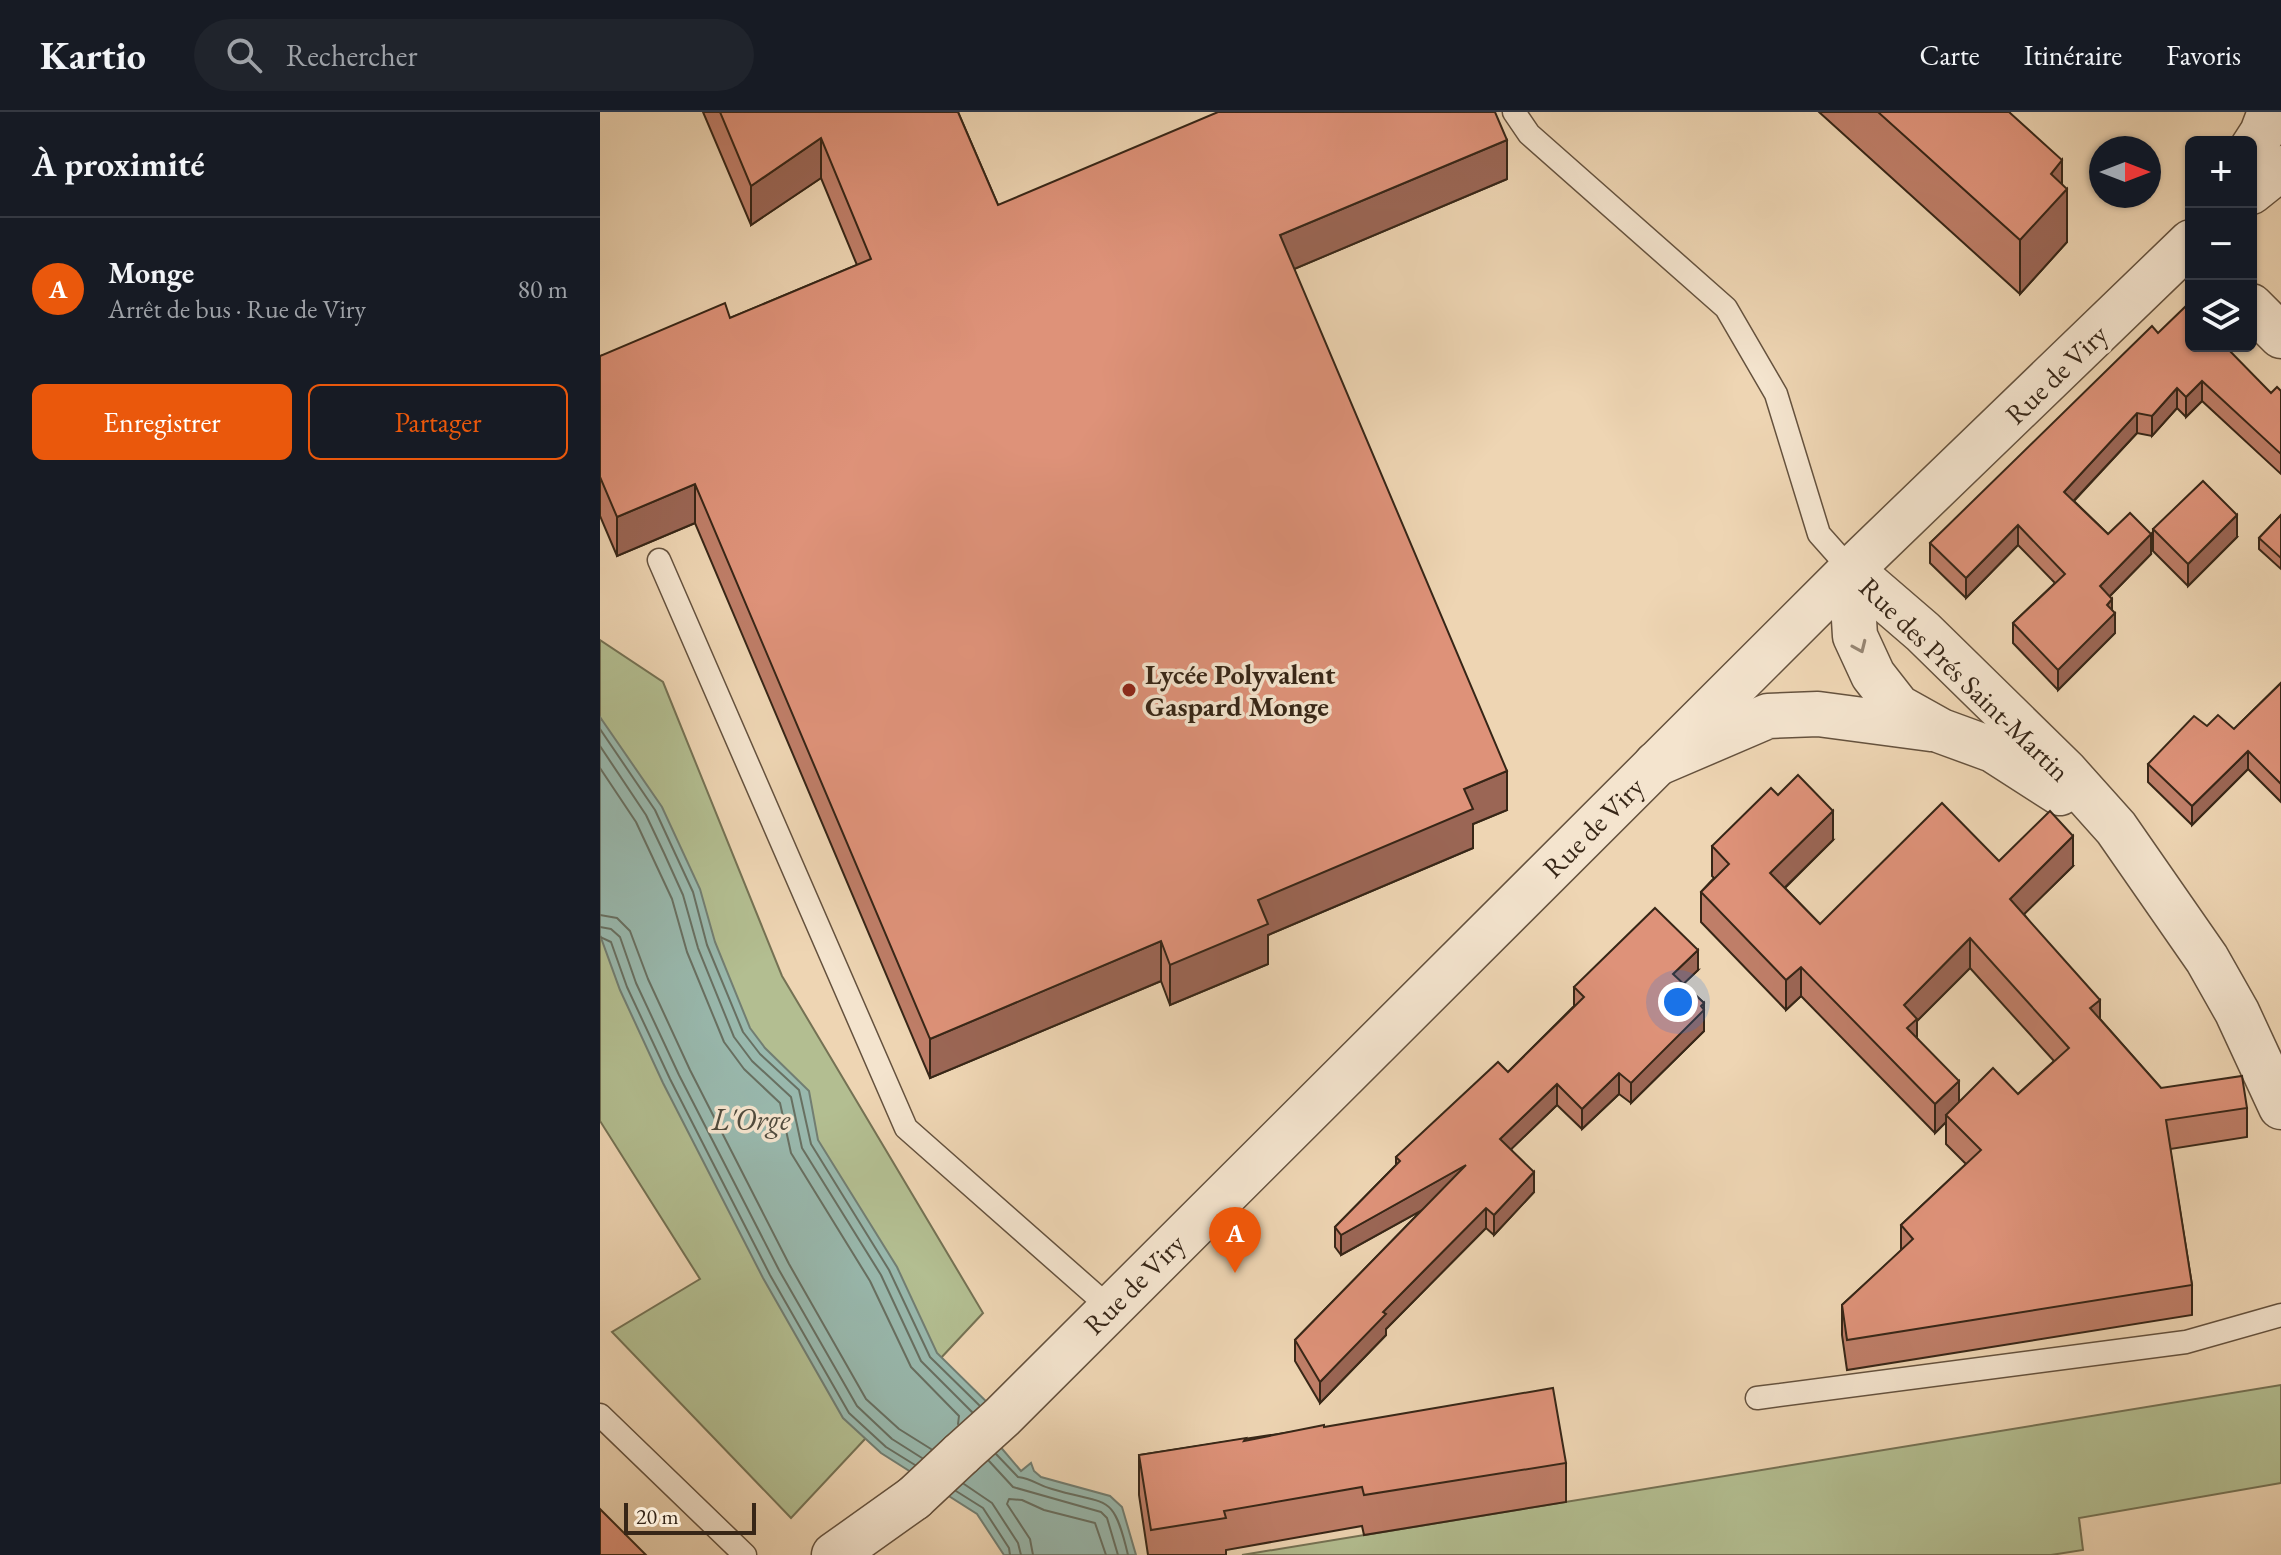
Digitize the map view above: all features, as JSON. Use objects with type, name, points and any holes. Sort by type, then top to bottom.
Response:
[{"type":"street","points":[[2257,141],[2270,112]]},
{"type":"street","points":[[2257,187],[2281,168]]},
{"type":"street","name":"Rue de Viry","points":[[914,1498],[1002,1417],[1851,570],[2185,249]]},
{"type":"street","points":[[2257,312],[2281,336]]},
{"type":"street","name":"Rue des Prés Saint-Martin","points":[[1851,570],[1855,636],[1873,675],[1898,707],[1941,731],[1993,750],[2116,828]]},
{"type":"street","name":"Rue des Prés Saint-Martin","points":[[1851,570],[1923,632],[2065,771],[2116,828],[2207,959],[2237,1012],[2281,1107]]},
{"type":"street","name":"Rue des Prés Saint-Martin","points":[[1656,764],[1768,716],[1818,714],[1941,731]]},
{"type":"street","points":[[834,1555],[914,1498]]},
{"type":"street","points":[[874,1555],[914,1498]]},
{"type":"lane","points":[[1514,112],[1529,134],[1726,308],[1776,394],[1819,534],[1851,570]]},
{"type":"lane","points":[[659,560],[906,1128],[1110,1308]]},
{"type":"lane","points":[[1757,1398],[2186,1342],[2281,1315]]},
{"type":"lane","points":[[600,1415],[745,1555]]},
{"type":"green space","points":[[600,640],[663,682],[782,976],[983,1313],[791,1518],[612,1332],[700,1279],[600,1121]]},
{"type":"green space","points":[[2281,1385],[2281,1483],[2079,1518],[2083,1550],[2051,1555],[1242,1555]]},
{"type":"water","name":"L'Orge","points":[[600,717],[662,807],[700,889],[715,942],[750,1028],[765,1048],[809,1091],[818,1140],[897,1267],[937,1353],[1002,1417],[987,1431],[1021,1471],[1031,1463],[1041,1477],[1110,1496],[1122,1507],[1136,1555],[1004,1555],[977,1514],[881,1453],[843,1418],[763,1278],[663,1083],[620,990],[600,935]]},
{"type":"building","points":[[720,112],[958,112],[998,205],[1218,112],[1495,112],[1507,140],[1280,235],[1507,771],[1464,789],[1473,809],[1258,900],[1268,924],[1170,965],[1161,941],[930,1039],[695,484],[617,517],[600,477],[600,356],[725,303],[730,318],[871,259],[821,138],[751,186]]},
{"type":"building","points":[[1878,112],[2009,112],[2062,160],[2051,174],[2067,189],[2020,240]]},
{"type":"building","points":[[2185,307],[2185,352],[2231,352],[2271,393],[2277,387],[2281,391],[2281,454],[2202,381],[2186,397],[2177,388],[2152,416],[2137,413],[2064,492],[2108,534],[2130,513],[2151,534],[2100,586],[2112,599],[2107,605],[2115,613],[2058,670],[2013,623],[2065,574],[2018,525],[1966,578],[1930,543],[2152,326],[2158,333]]},
{"type":"building","points":[[2203,481],[2237,515],[2188,564],[2153,529]]},
{"type":"building","points":[[2281,515],[2281,558],[2259,538]]},
{"type":"building","points":[[2281,683],[2281,784],[2248,751],[2192,806],[2148,764],[2194,716],[2207,726],[2218,715],[2234,729]]},
{"type":"building","points":[[1798,775],[1833,811],[1770,873],[1820,924],[1942,803],[1999,861],[2050,811],[2073,836],[2010,899],[2100,1000],[2090,1008],[2161,1088],[2242,1076],[2247,1108],[2166,1120],[2192,1285],[1847,1340],[1842,1305],[1913,1239],[1901,1225],[1981,1150],[1946,1115],[1993,1068],[2018,1094],[2069,1048],[1970,938],[1904,1005],[1917,1019],[1907,1028],[1959,1081],[1935,1104],[1801,967],[1786,980],[1701,892],[1729,864],[1712,846],[1771,788],[1778,795]]},
{"type":"building","points":[[1655,908],[1698,950],[1673,974],[1704,1003],[1701,1006],[1704,1010],[1631,1083],[1619,1073],[1582,1109],[1557,1084],[1500,1139],[1534,1172],[1494,1215],[1486,1208],[1383,1312],[1386,1314],[1320,1382],[1295,1340],[1466,1165],[1341,1235],[1335,1227],[1400,1161],[1396,1157],[1498,1062],[1508,1072],[1584,997],[1574,987]]},
{"type":"building","points":[[1553,1388],[1566,1463],[1364,1495],[1362,1487],[1224,1511],[1226,1518],[1151,1530],[1139,1455],[1246,1438],[1244,1441]]},
{"type":"building","points":[[600,1509],[646,1555],[600,1555]]},
{"type":"place","name":"Lycée Polyvalent Gaspard Monge","points":[[1129,690]]},
{"type":"place","name":"Monge","points":[[1235,1273]]}]
